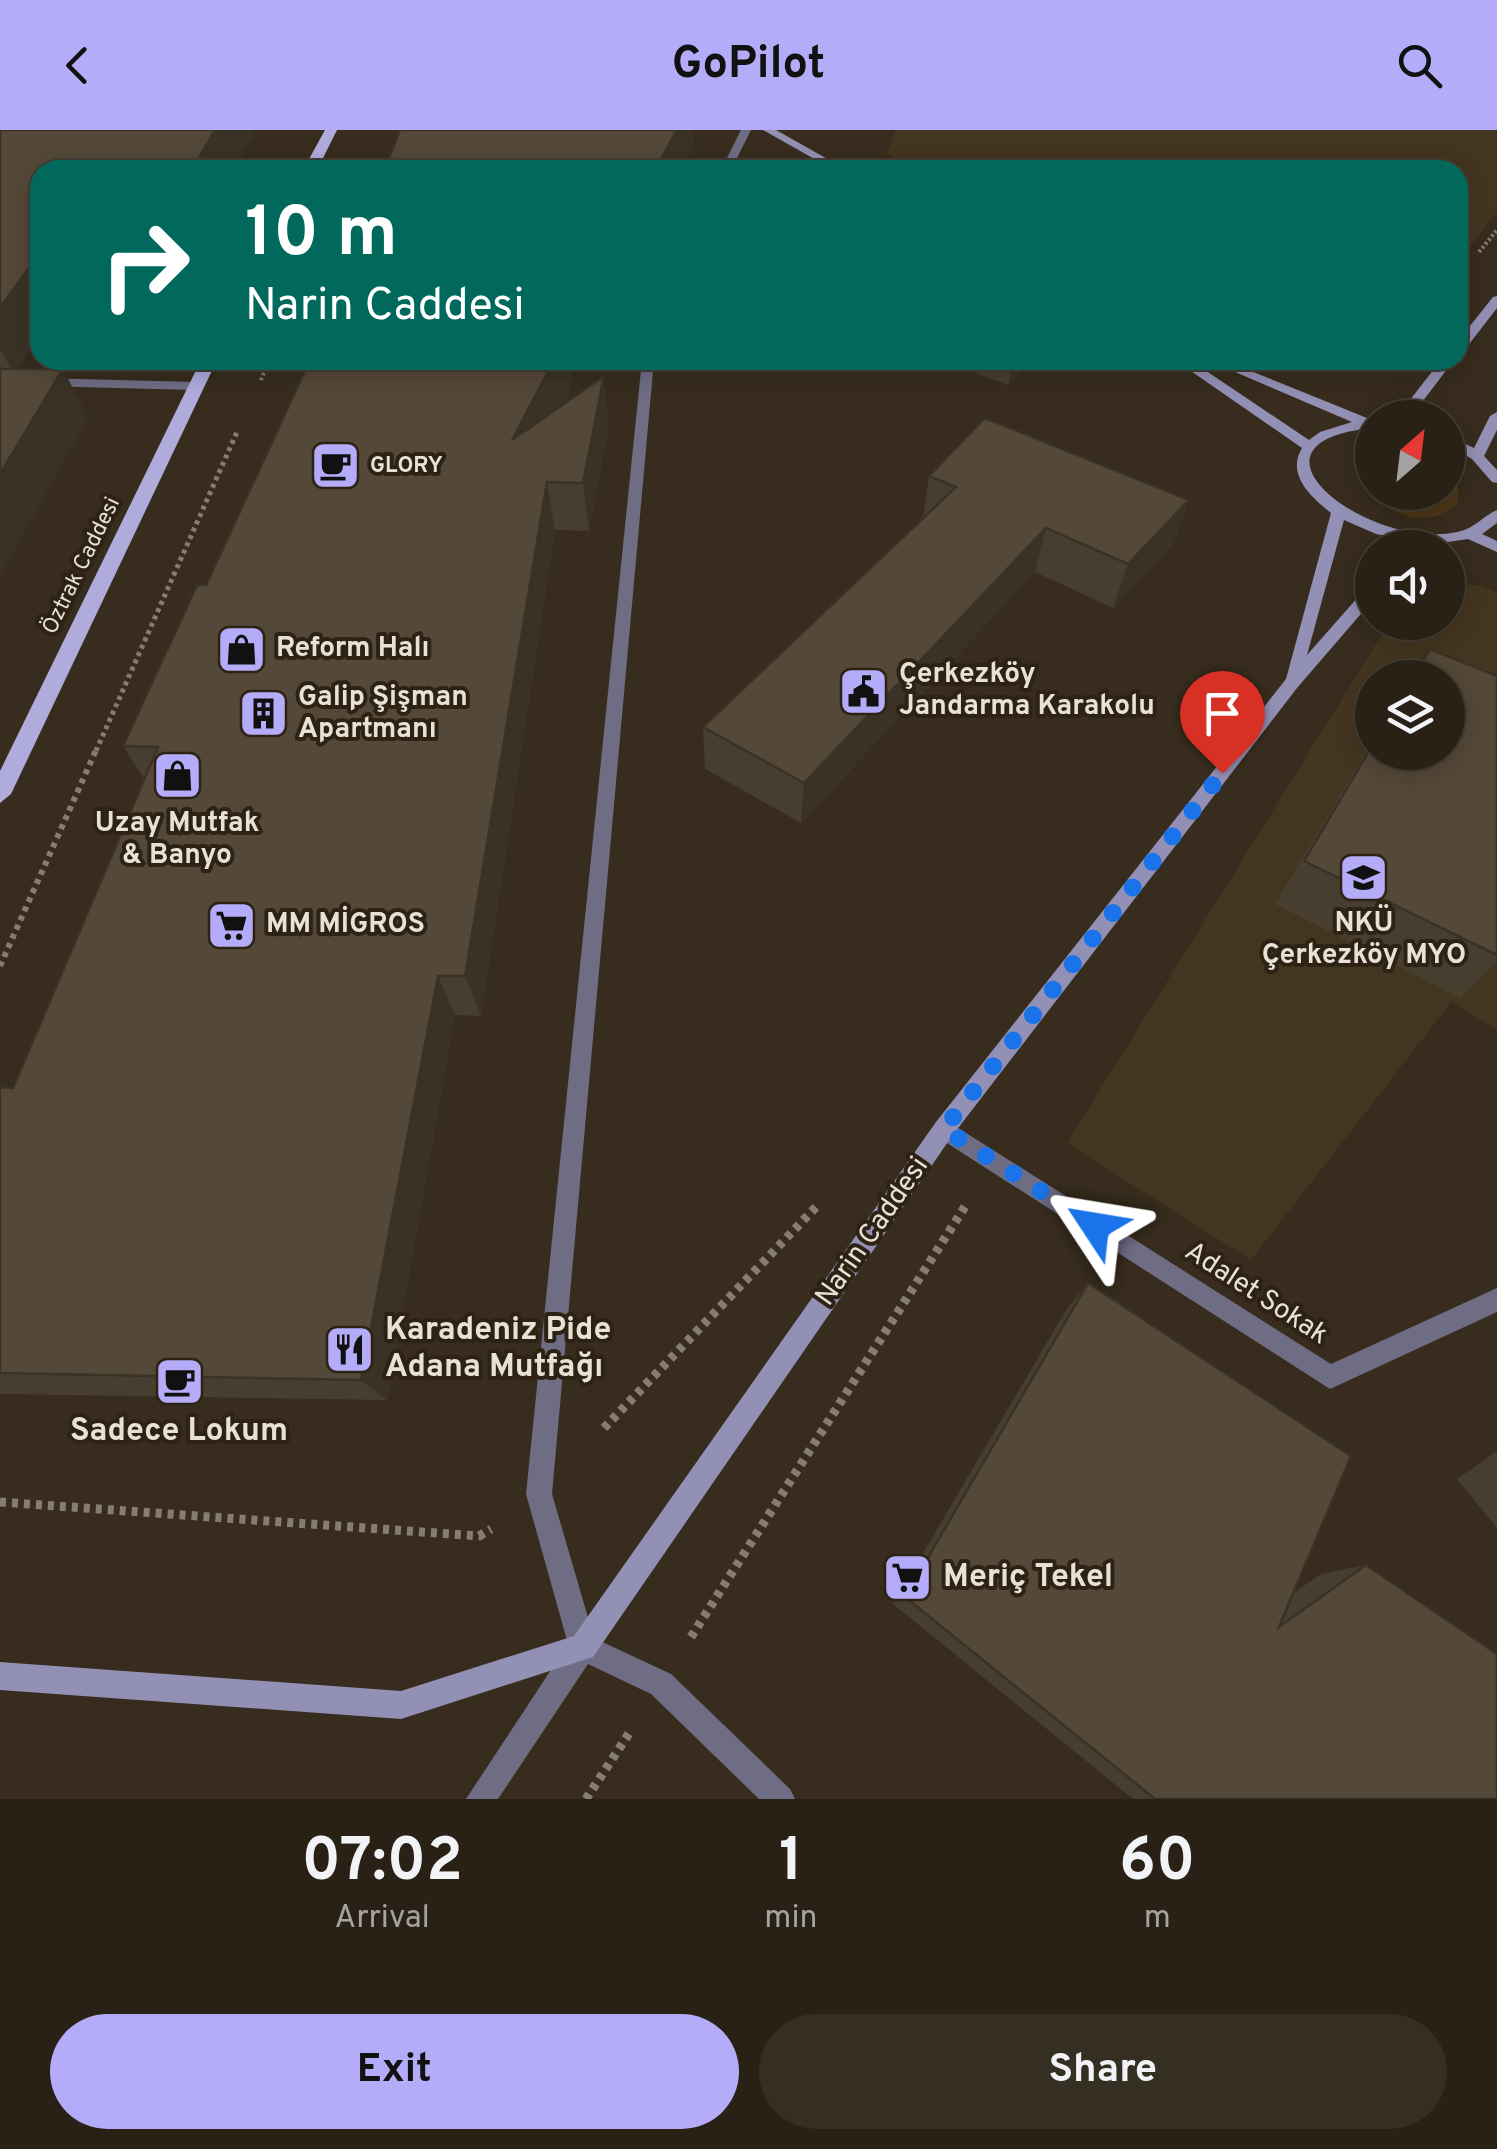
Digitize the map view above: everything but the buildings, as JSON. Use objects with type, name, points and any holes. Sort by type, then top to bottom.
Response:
[{"type":"main road","points":[[315,160],[331,130]]},
{"type":"main road","points":[[768,130],[824,160]]},
{"type":"main road","points":[[1468,336],[1497,300]]},
{"type":"main road","name":"Öztrak Caddesi","points":[[0,794],[204,370]]},
{"type":"main road","points":[[1196,370],[1309,446]]},
{"type":"main road","points":[[1238,370],[1355,418]]},
{"type":"main road","points":[[1416,400],[1440,370]]},
{"type":"main road","points":[[1477,456],[1497,416]]},
{"type":"main road","points":[[1355,427],[1322,435],[1309,446],[1303,461],[1306,478],[1340,512],[1378,530]]},
{"type":"main road","points":[[1465,449],[1477,456],[1497,479]]},
{"type":"main road","points":[[1291,684],[1340,512]]},
{"type":"main road","points":[[1465,535],[1497,515]]},
{"type":"main road","points":[[1470,534],[1497,547]]},
{"type":"main road","name":"Narin Caddesi","points":[[584,1647],[944,1129],[1291,684],[1355,611]]},
{"type":"main road","points":[[0,1676],[401,1705],[584,1647]]},
{"type":"street","points":[[731,160],[746,130]]},
{"type":"street","points":[[647,370],[539,1494],[584,1647],[660,1684],[780,1799]]},
{"type":"street","points":[[0,381],[195,386]]},
{"type":"street","name":"Adalet Sokak","points":[[944,1129],[1330,1377],[1497,1300]]},
{"type":"street","name":"Narin Caddesi","points":[[481,1799],[584,1647]]},
{"type":"path","points":[[254,394],[265,370]]},
{"type":"path","points":[[0,966],[239,428]]},
{"type":"path","points":[[0,1502],[479,1536],[539,1494],[821,1202]]},
{"type":"shaded area","points":[[896,130],[1497,130],[1497,212],[1468,249],[1468,160],[899,160],[887,154]]},
{"type":"shaded area","points":[[1393,510],[1448,510],[1431,517]]},
{"type":"shaded area","name":"NKÜ Çerkezköy MYO","points":[[1465,585],[1480,585],[1497,593],[1497,1030],[1452,1001],[1251,1260],[1067,1143],[1355,678],[1355,770],[1465,770],[1465,660],[1366,660],[1378,640],[1465,640]]},
{"type":"place","name":"GLORY","points":[[335,466]]},
{"type":"place","name":"Reform Halı","points":[[241,649]]},
{"type":"place","name":"Çerkezköy Jandarma Karakolu","points":[[864,691]]},
{"type":"place","name":"Galip Şişman Apartmanı","points":[[263,714]]},
{"type":"place","name":"Uzay Mutfak & Banyo","points":[[177,776]]},
{"type":"place","name":"NKÜ Çerkezköy MYO","points":[[1364,877]]},
{"type":"place","name":"MM MİGROS","points":[[231,925]]},
{"type":"place","name":"Karadeniz Pide Adana Mutfağı","points":[[350,1349]]},
{"type":"place","name":"Sadece Lokum","points":[[179,1382]]},
{"type":"place","name":"Meriç Tekel","points":[[908,1578]]},
{"type":"route","points":[[1095,1226],[944,1129],[1222,773]]}]
